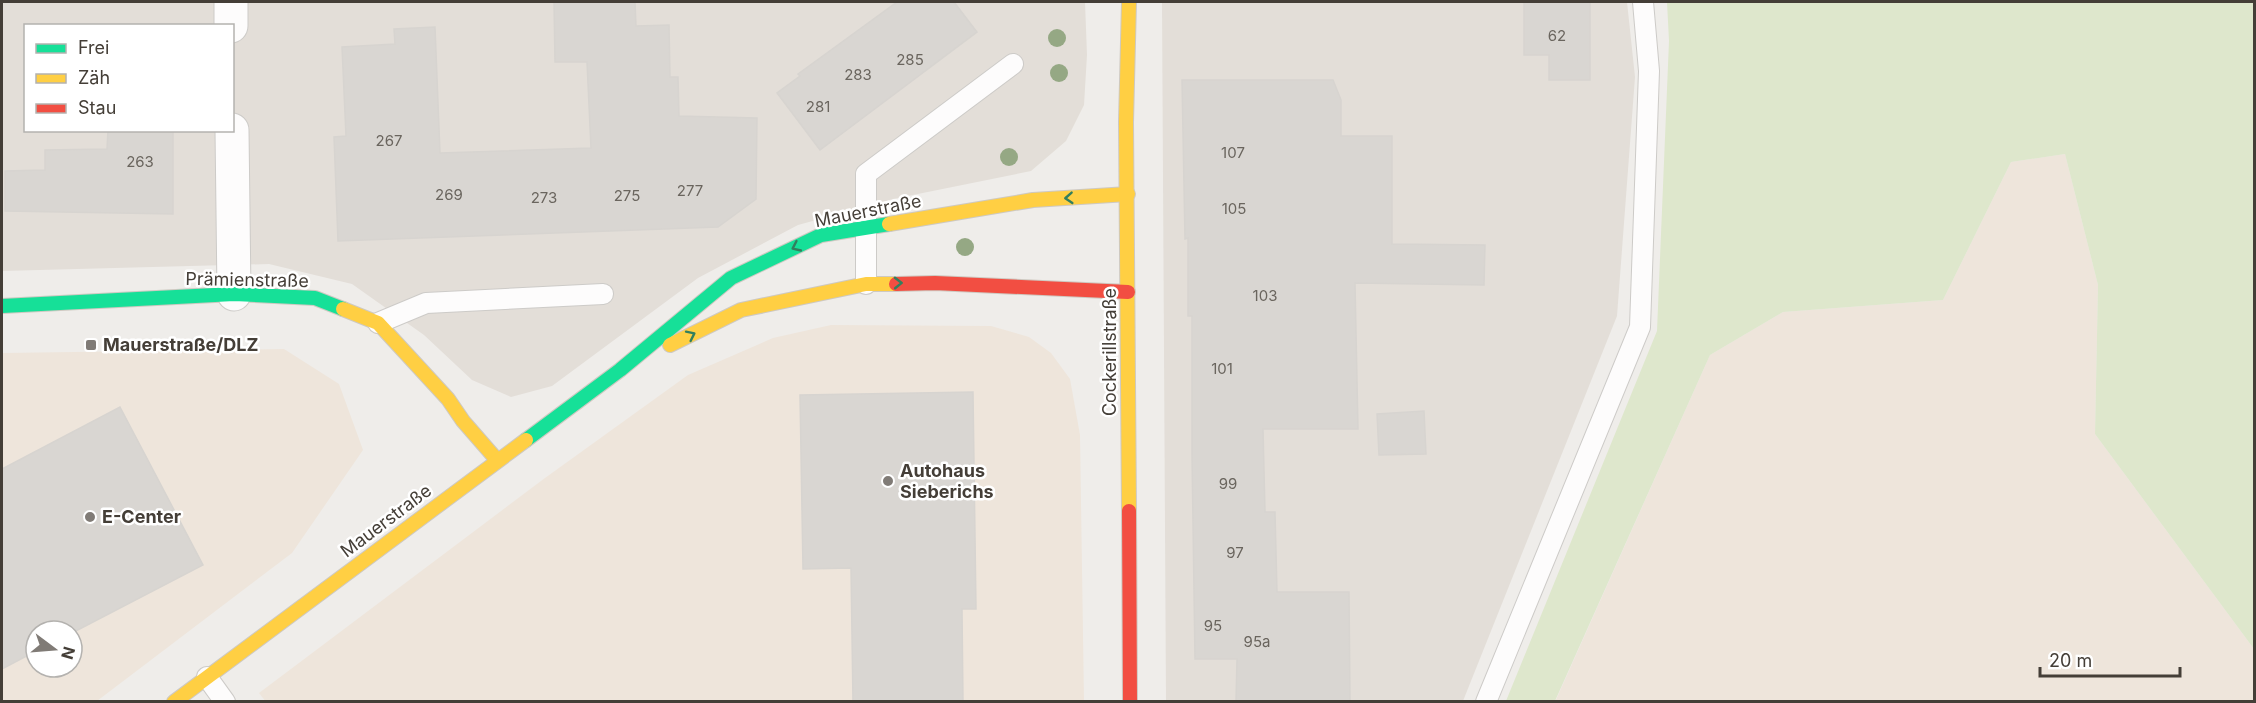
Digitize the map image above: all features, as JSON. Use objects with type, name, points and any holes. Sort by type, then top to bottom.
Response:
[{"type":"street","points":[[231,2],[231,24]]},
{"type":"street","name":"Cockerillstraße","points":[[1129,2],[1126,122],[1130,702]]},
{"type":"street","points":[[232,132],[234,294]]},
{"type":"street","name":"Mauerstraße","points":[[174,702],[620,370],[731,278],[821,235],[1033,200],[1128,194]]},
{"type":"street","name":"Mauerstraße","points":[[620,370],[741,310],[866,284],[935,283],[1128,292]]},
{"type":"street","name":"Prämienstraße","points":[[2,306],[234,294],[315,298],[378,323],[448,399],[463,421],[497,460]]},
{"type":"lane","points":[[1486,702],[1640,327],[1649,71],[1643,2]]},
{"type":"lane","points":[[866,284],[866,174],[1013,64]]},
{"type":"lane","points":[[378,323],[426,303],[603,294]]},
{"type":"lane","points":[[207,676],[225,702]]},
{"type":"shaded area","points":[[2,2],[1085,2],[1087,55],[1084,105],[1066,141],[1031,171],[893,199],[798,225],[698,278],[552,386],[511,397],[472,380],[424,335],[352,284],[269,264],[2,271]]},
{"type":"shaded area","points":[[1162,2],[1627,2],[1635,77],[1617,316],[1463,701],[1166,701]]},
{"type":"shaded area","points":[[2065,154],[2098,285],[2095,434],[2254,649],[2254,701],[1555,702],[1710,355],[1783,312],[1943,300],[2011,162]]},
{"type":"shaded area","points":[[831,325],[991,326],[1029,337],[1051,353],[1070,379],[1080,435],[1084,701],[266,702],[259,693],[545,478],[688,375],[773,338]]},
{"type":"shaded area","points":[[284,349],[339,384],[363,450],[292,553],[97,701],[2,701],[2,353]]},
{"type":"green space","points":[[1667,2],[2254,2],[2254,649],[2095,434],[2098,285],[2065,154],[2011,162],[1943,300],[1783,312],[1710,355],[1555,701],[1506,701],[1657,331],[1669,41]]},
{"type":"building","points":[[554,2],[635,2],[636,26],[669,25],[670,77],[678,77],[679,116],[757,118],[756,199],[718,227],[338,241],[334,137],[346,136],[342,47],[395,44],[394,29],[435,27],[440,153],[591,148],[587,62],[555,62]]},
{"type":"building","points":[[897,2],[954,2],[977,32],[820,150],[777,93],[800,76],[798,74]]},
{"type":"building","points":[[1524,2],[1590,2],[1590,80],[1549,80],[1549,55],[1524,55]]},
{"type":"building","points":[[1182,80],[1333,80],[1341,100],[1341,136],[1392,136],[1392,244],[1485,245],[1484,285],[1355,283],[1358,429],[1263,429],[1265,512],[1275,512],[1277,592],[1349,592],[1350,702],[1236,702],[1237,659],[1195,659],[1192,316],[1188,316],[1188,238],[1185,239]]},
{"type":"building","points":[[108,132],[173,132],[173,214],[5,211],[5,171],[45,170],[45,150],[107,149]]},
{"type":"building","name":"Autohaus Sieberichs","points":[[973,392],[976,609],[962,609],[963,702],[853,702],[851,568],[803,569],[800,395]]},
{"type":"building","name":"E-Center","points":[[120,407],[203,565],[84,627],[84,619],[24,619],[24,657],[2,669],[2,469]]},
{"type":"building","points":[[1424,411],[1426,454],[1379,455],[1377,414]]},
{"type":"traffic: fast","points":[[526,440],[620,370],[731,278],[821,235],[889,224]]},
{"type":"traffic: fast","points":[[2,306],[234,294],[315,298],[343,309]]},
{"type":"traffic: slow","points":[[1129,2],[1126,122],[1129,511]]},
{"type":"traffic: slow","points":[[889,224],[1033,200],[1128,194]]},
{"type":"traffic: slow","points":[[670,345],[741,310],[866,284],[896,284]]},
{"type":"traffic: slow","points":[[343,309],[378,323],[448,399],[463,421],[497,460]]},
{"type":"traffic: slow","points":[[174,702],[526,440]]},
{"type":"traffic: jam","points":[[896,284],[935,283],[1128,292]]},
{"type":"traffic: jam","points":[[1129,511],[1130,702]]},
{"type":"place","name":"Mauerstraße/DLZ","points":[[91,345]]},
{"type":"place","name":"Autohaus Sieberichs","points":[[888,481]]},
{"type":"place","name":"E-Center","points":[[90,517]]}]
